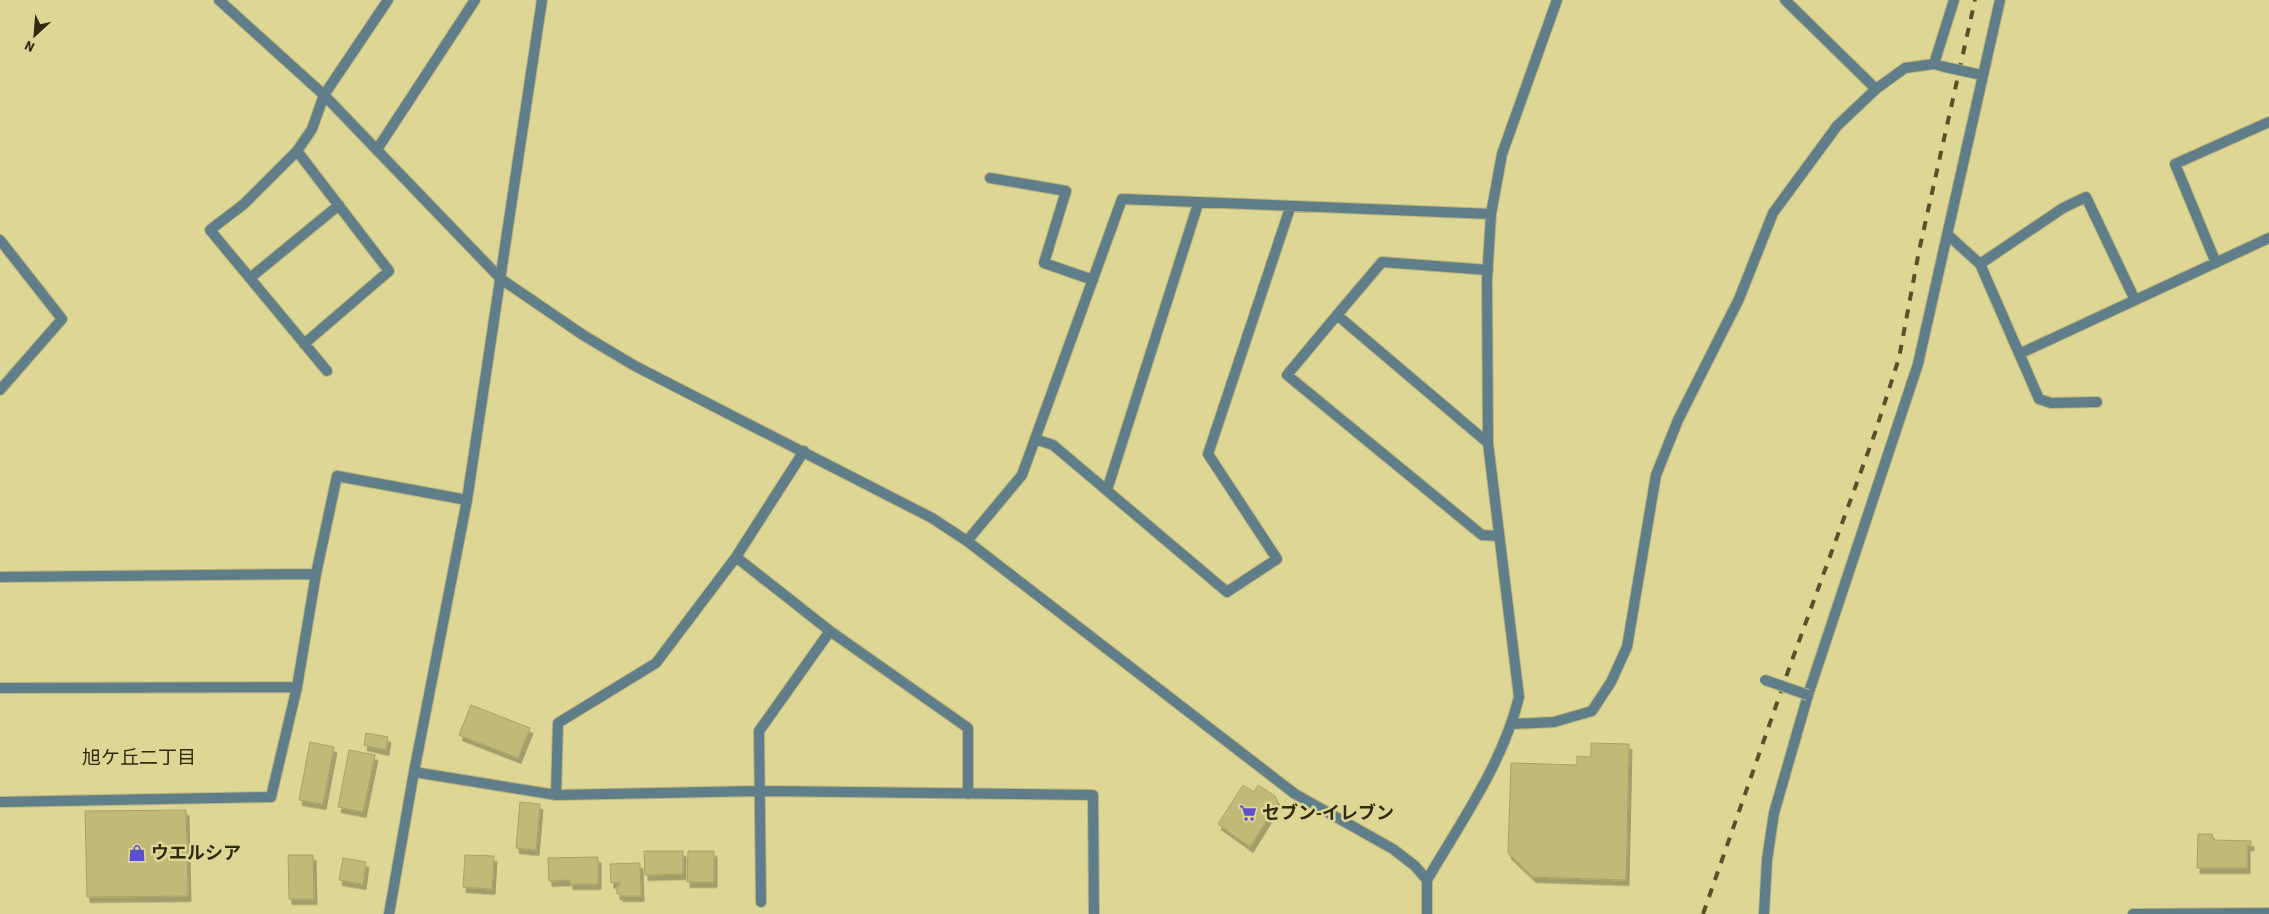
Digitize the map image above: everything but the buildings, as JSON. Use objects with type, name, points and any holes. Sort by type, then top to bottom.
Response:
[{"type":"street","points":[[219,0],[324,94],[501,278],[583,335],[635,366],[932,518],[966,541],[1295,794],[1393,849],[1415,866],[1427,880]]},
{"type":"street","points":[[327,371],[210,230],[244,204],[297,151],[312,129],[324,94],[388,0]]},
{"type":"street","points":[[378,148],[475,0]]},
{"type":"street","points":[[389,914],[414,772],[467,500],[542,0]]},
{"type":"street","points":[[1427,914],[1427,880],[1480,789],[1512,724],[1518,697],[1488,443],[1488,270],[1491,214],[1502,154],[1557,0]]},
{"type":"street","points":[[1785,0],[1876,89]]},
{"type":"street","points":[[1934,64],[1954,0]]},
{"type":"street","points":[[1764,914],[1767,860],[1774,813],[1808,696],[1918,364],[1948,235],[1981,74],[2000,0]]},
{"type":"street","points":[[1512,724],[1554,722],[1592,710],[1611,682],[1627,647],[1656,475],[1678,420],[1732,316],[1773,212],[1837,126],[1876,89],[1905,68],[1934,64],[1981,74]]},
{"type":"street","points":[[2216,263],[2176,164],[2269,122]]},
{"type":"street","points":[[297,151],[389,271],[304,344]]},
{"type":"street","points":[[990,178],[1066,191],[1044,263],[1093,280]]},
{"type":"street","points":[[1980,264],[2063,208],[2086,198],[2135,300]]},
{"type":"street","points":[[966,541],[1022,475],[1122,199],[1290,208],[1491,214]]},
{"type":"street","points":[[1107,490],[1198,204]]},
{"type":"street","points":[[250,278],[338,205]]},
{"type":"street","points":[[1035,439],[1053,445],[1227,592],[1277,559],[1208,454],[1290,208]]},
{"type":"street","points":[[1948,235],[1980,264],[2039,399],[2051,403],[2097,402]]},
{"type":"street","points":[[2019,354],[2269,238]]},
{"type":"street","points":[[0,240],[62,320],[0,390]]},
{"type":"street","points":[[1488,270],[1382,262],[1287,375],[1482,535],[1500,536]]},
{"type":"street","points":[[1337,315],[1488,443]]},
{"type":"street","points":[[556,795],[558,723],[656,663],[736,557],[804,451]]},
{"type":"street","points":[[0,802],[271,797],[297,687],[316,574],[337,476],[467,500]]},
{"type":"street","points":[[736,557],[830,631],[968,728],[968,794]]},
{"type":"street","points":[[0,576],[316,574]]},
{"type":"street","points":[[761,902],[758,731],[830,631]]},
{"type":"street","points":[[1765,680],[1808,696]]},
{"type":"street","points":[[0,688],[297,687]]},
{"type":"street","points":[[414,772],[556,795],[760,791],[1093,796],[1094,914]]},
{"type":"street","points":[[2133,914],[2269,913]]},
{"type":"railway","points":[[1703,914],[1791,663],[1875,433],[1899,358],[1919,251],[1975,0]]},
{"type":"place","name":"セブン-イレブン","points":[[1248,813]]},
{"type":"place","name":"ウエルシア","points":[[137,853]]},
{"type":"district","name":"旭ケ丘二丁目","points":[[139,758]]}]
